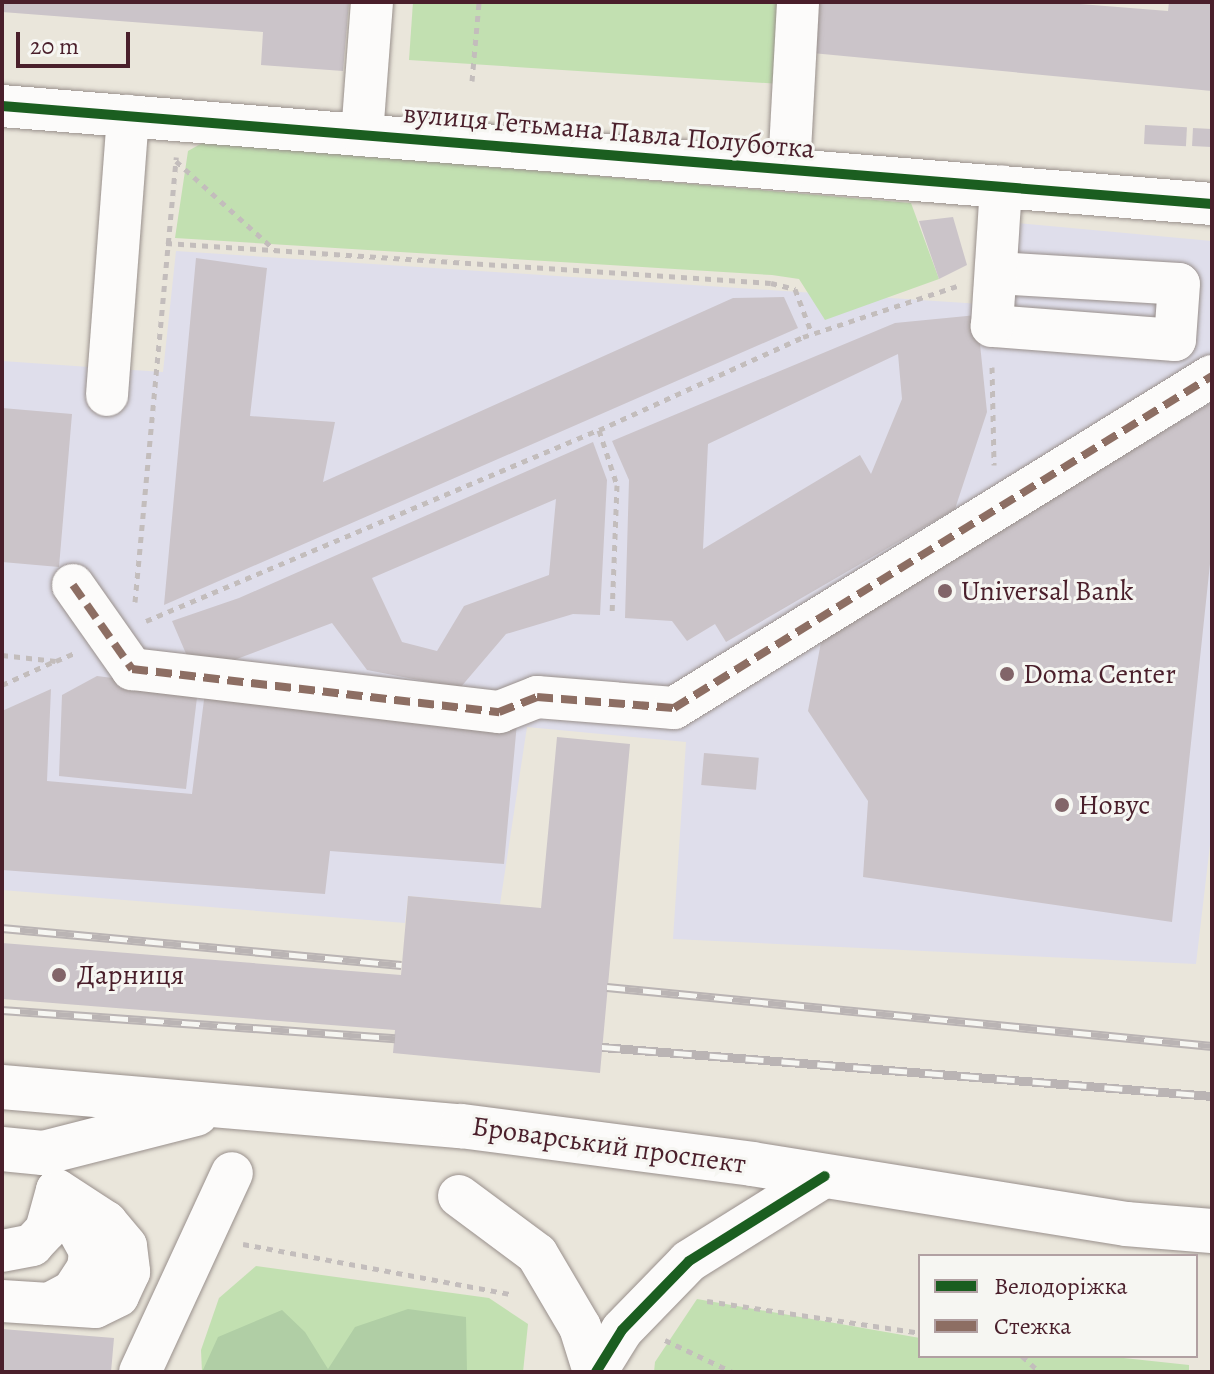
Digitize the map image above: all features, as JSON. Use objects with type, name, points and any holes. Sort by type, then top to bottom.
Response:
[{"type":"main road","name":"Броварський проспект","points":[[2,1087],[461,1126],[825,1176],[1126,1224],[1212,1231]]},
{"type":"main road","points":[[26,1161],[230,1106]]},
{"type":"street","points":[[362,135],[372,2]]},
{"type":"street","points":[[789,169],[798,2]]},
{"type":"street","name":"вулиця Гетьмана Павла Полуботка","points":[[2,106],[128,116],[178,140],[362,135],[1212,204]]},
{"type":"street","points":[[107,395],[128,116]]},
{"type":"street","points":[[996,273],[1179,284],[1175,340],[992,326],[1001,186]]},
{"type":"street","points":[[73,585],[122,632],[132,669],[499,712],[537,697],[674,708],[994,514],[1212,376]]},
{"type":"street","points":[[2,1251],[32,1245],[46,1230],[26,1161]]},
{"type":"street","points":[[2,1301],[49,1304],[73,1291],[88,1268],[90,1251],[26,1161]]},
{"type":"street","points":[[140,1372],[232,1173]]},
{"type":"street","points":[[595,1372],[622,1330],[689,1261],[825,1176]]},
{"type":"street","points":[[459,1196],[537,1254],[569,1304],[595,1372]]},
{"type":"path","points":[[472,81],[479,2]]},
{"type":"path","points":[[122,632],[178,140]]},
{"type":"path","points":[[178,140],[276,251]]},
{"type":"path","points":[[166,243],[771,283],[795,289],[812,334]]},
{"type":"path","points":[[2,685],[599,430],[812,334],[996,273]]},
{"type":"path","points":[[992,326],[994,514]]},
{"type":"path","points":[[599,430],[617,485],[612,615]]},
{"type":"path","points":[[2,655],[56,661]]},
{"type":"path","points":[[203,1235],[508,1291],[519,1302]]},
{"type":"path","points":[[690,1298],[918,1333]]},
{"type":"path","points":[[661,1338],[732,1372]]},
{"type":"path","points":[[1024,1358],[1040,1372]]},
{"type":"shaded area","points":[[1017,223],[1212,241],[1212,828],[1196,964],[673,939],[686,742],[527,727],[500,904],[408,896],[405,923],[2,890],[2,361],[163,372],[176,251],[1011,306]]},
{"type":"green space","points":[[413,2],[785,2],[780,84],[409,60]]},
{"type":"green space","points":[[204,142],[911,203],[939,279],[825,320],[799,279],[772,275],[175,238],[188,151]]},
{"type":"green space","points":[[256,1266],[489,1298],[528,1324],[523,1372],[202,1372],[201,1350],[219,1298]]},
{"type":"green space","points":[[697,1299],[918,1338],[918,1358],[1124,1358],[1189,1365],[1189,1372],[654,1372],[655,1362]]},
{"type":"green space","points":[[408,1309],[466,1317],[467,1372],[202,1372],[218,1337],[282,1310],[305,1332],[328,1369],[355,1327]]},
{"type":"building","points":[[2,2],[349,2],[343,71],[261,65],[263,32],[2,12]]},
{"type":"building","points":[[817,2],[1055,2],[1168,11],[1169,2],[1212,2],[1212,91],[812,53]]},
{"type":"building","points":[[1145,125],[1187,127],[1186,146],[1144,144]]},
{"type":"building","points":[[1193,128],[1212,129],[1211,147],[1192,146]]},
{"type":"building","points":[[953,217],[967,265],[939,279],[919,221]]},
{"type":"building","points":[[196,258],[267,268],[250,416],[335,422],[323,482],[733,298],[784,297],[798,328],[164,605]]},
{"type":"building","points":[[977,315],[987,412],[955,509],[726,642],[715,624],[687,641],[672,621],[625,618],[629,480],[612,441],[895,323]],"holes":[[[898,354],[902,399],[871,474],[860,455],[703,549],[708,444]]]},
{"type":"building","name":"Doma Center","points":[[1212,402],[1212,545],[1172,922],[863,877],[868,801],[808,711],[822,637]]},
{"type":"building","points":[[2,408],[72,414],[59,567],[2,562]]},
{"type":"building","points":[[593,442],[607,480],[600,615],[573,614],[506,634],[460,688],[367,670],[332,623],[221,665],[187,656],[172,621],[239,598]],"holes":[[[556,499],[549,575],[464,606],[437,651],[402,642],[372,578]]]},
{"type":"building","points":[[97,676],[198,689],[186,789],[59,776],[62,695]]},
{"type":"building","points":[[51,689],[47,781],[192,794],[205,692],[517,723],[504,864],[330,851],[325,894],[2,870],[2,711]]},
{"type":"building","points":[[557,737],[630,744],[600,1073],[393,1053],[395,1030],[2,999],[2,943],[401,975],[408,896],[541,908]]},
{"type":"building","points":[[704,753],[759,758],[756,790],[701,785]]},
{"type":"building","points":[[2,1329],[114,1338],[111,1372],[2,1372]]},
{"type":"railway","points":[[2,928],[401,965]]},
{"type":"railway","points":[[607,987],[1212,1046]]},
{"type":"railway","points":[[2,1010],[395,1038]]},
{"type":"railway","points":[[602,1047],[1212,1096]]},
{"type":"marked path","points":[[73,585],[132,669],[499,712],[537,697],[674,708],[1212,376]]},
{"type":"cycle path","points":[[2,106],[1212,204]]},
{"type":"cycle path","points":[[596,1372],[622,1330],[689,1261],[825,1176]]},
{"type":"place","name":"Universal Bank","points":[[945,591]]},
{"type":"place","name":"Doma Center","points":[[1007,674]]},
{"type":"place","name":"Новус","points":[[1062,805]]},
{"type":"place","name":"Дарниця","points":[[59,975]]}]
